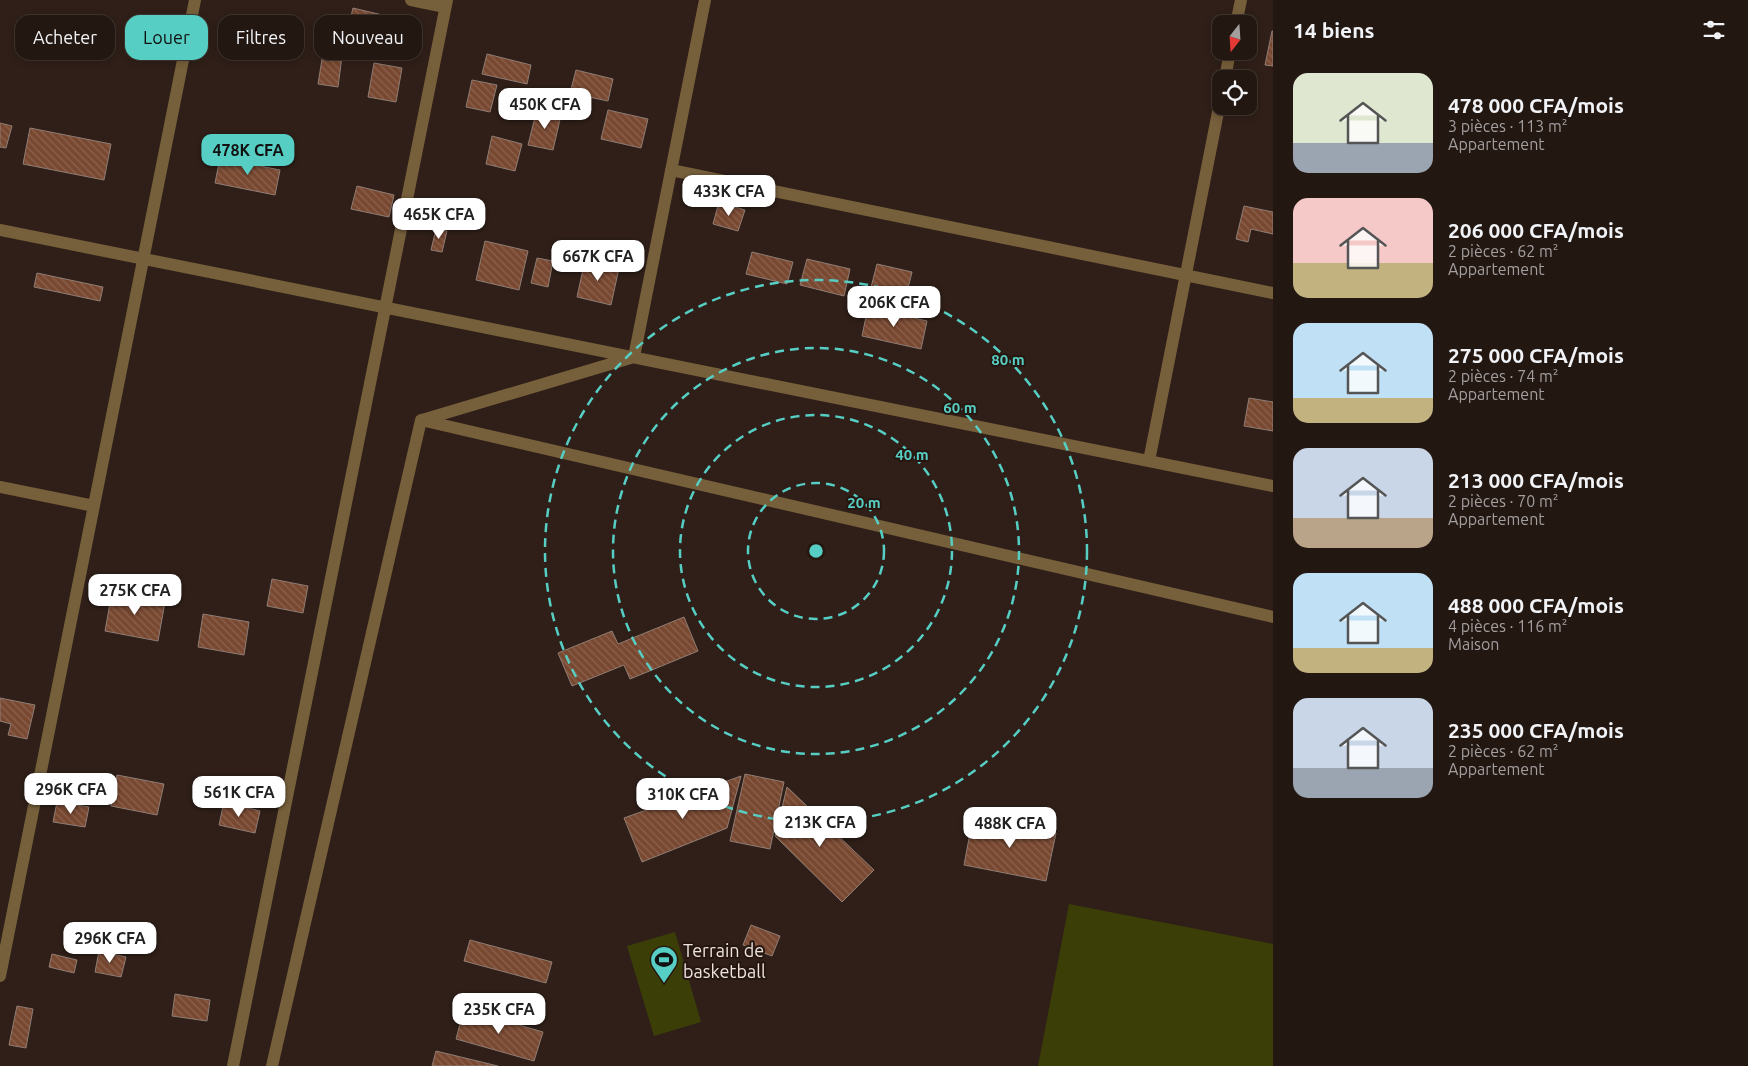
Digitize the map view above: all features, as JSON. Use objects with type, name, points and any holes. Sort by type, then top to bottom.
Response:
[{"type":"street","points":[[0,976],[195,0]]},
{"type":"street","points":[[233,1066],[446,4],[411,0]]},
{"type":"street","points":[[634,357],[705,0]]},
{"type":"street","points":[[1238,15],[1240,0]]},
{"type":"street","points":[[1149,461],[1217,115]]},
{"type":"street","points":[[671,170],[1273,293]]},
{"type":"street","points":[[0,230],[1273,486]]},
{"type":"street","points":[[421,420],[634,357]]},
{"type":"street","points":[[421,420],[1273,617]]},
{"type":"street","points":[[272,1066],[421,420]]},
{"type":"street","points":[[0,487],[94,506]]},
{"type":"shaded area","points":[[1069,904],[1273,944],[1273,1066],[1038,1066]]},
{"type":"shaded area","name":"Terrain de basketball","points":[[675,932],[701,1022],[654,1036],[627,946]]},
{"type":"building","points":[[353,8],[382,15],[351,15]]},
{"type":"building","points":[[1273,31],[1273,66],[1265,65]]},
{"type":"building","points":[[487,54],[531,65],[527,84],[482,74]]},
{"type":"building","points":[[322,60],[341,60],[338,87],[318,84]]},
{"type":"building","points":[[374,63],[402,68],[396,102],[368,97]]},
{"type":"building","points":[[576,70],[613,79],[608,101],[570,93]]},
{"type":"building","points":[[472,80],[497,85],[490,112],[466,107]]},
{"type":"building","points":[[537,109],[561,115],[553,150],[528,145]]},
{"type":"building","points":[[608,110],[648,119],[641,148],[601,139]]},
{"type":"building","points":[[0,123],[12,126],[6,148],[0,147]]},
{"type":"building","points":[[30,128],[111,144],[104,180],[23,164]]},
{"type":"building","points":[[492,136],[522,144],[515,171],[486,164]]},
{"type":"building","points":[[220,158],[280,170],[275,195],[215,183]]},
{"type":"building","points":[[357,186],[394,195],[389,217],[351,209]]},
{"type":"building","points":[[719,202],[745,210],[738,231],[713,224]]},
{"type":"building","points":[[1244,206],[1273,212],[1273,234],[1251,229],[1248,242],[1236,239]]},
{"type":"building","points":[[436,229],[447,231],[442,252],[431,250]]},
{"type":"building","points":[[485,241],[528,251],[519,290],[476,280]]},
{"type":"building","points":[[752,252],[793,262],[787,284],[746,274]]},
{"type":"building","points":[[537,258],[553,261],[548,287],[531,283]]},
{"type":"building","points":[[807,259],[850,269],[844,296],[800,285]]},
{"type":"building","points":[[585,260],[619,268],[611,305],[577,297]]},
{"type":"building","points":[[877,264],[912,272],[903,308],[868,299]]},
{"type":"building","points":[[37,273],[103,287],[100,301],[34,287]]},
{"type":"building","points":[[868,307],[927,321],[921,349],[862,336]]},
{"type":"building","points":[[1249,398],[1273,402],[1273,431],[1244,426]]},
{"type":"building","points":[[272,579],[308,586],[303,613],[267,606]]},
{"type":"building","points":[[112,592],[165,602],[158,641],[105,631]]},
{"type":"building","points":[[203,614],[249,622],[244,655],[198,647]]},
{"type":"building","points":[[684,617],[698,651],[630,679],[624,665],[572,686],[558,653],[612,631],[618,644]]},
{"type":"building","points":[[0,698],[35,705],[27,739],[8,735],[11,724],[0,721]]},
{"type":"building","points":[[745,774],[784,782],[770,849],[730,841]]},
{"type":"building","points":[[117,775],[164,784],[157,815],[111,806]]},
{"type":"building","points":[[741,776],[727,828],[642,862],[624,818]]},
{"type":"building","points":[[787,787],[874,870],[842,902],[775,836]]},
{"type":"building","points":[[57,802],[89,807],[85,827],[53,822]]},
{"type":"building","points":[[224,802],[260,811],[255,833],[219,825]]},
{"type":"building","points":[[973,817],[1056,833],[1046,881],[964,865]]},
{"type":"building","points":[[751,925],[780,936],[772,956],[743,945]]},
{"type":"building","points":[[470,940],[552,962],[546,983],[464,961]]},
{"type":"building","points":[[99,951],[126,957],[121,977],[95,972]]},
{"type":"building","points":[[52,954],[77,960],[74,973],[49,967]]},
{"type":"building","points":[[175,994],[210,1000],[207,1021],[172,1016]]},
{"type":"building","points":[[17,1006],[33,1009],[26,1048],[9,1045]]},
{"type":"building","points":[[464,1009],[543,1032],[534,1061],[456,1039]]},
{"type":"building","points":[[436,1051],[498,1066],[432,1066]]},
{"type":"place","name":"Terrain de basketball","points":[[664,984]]}]
